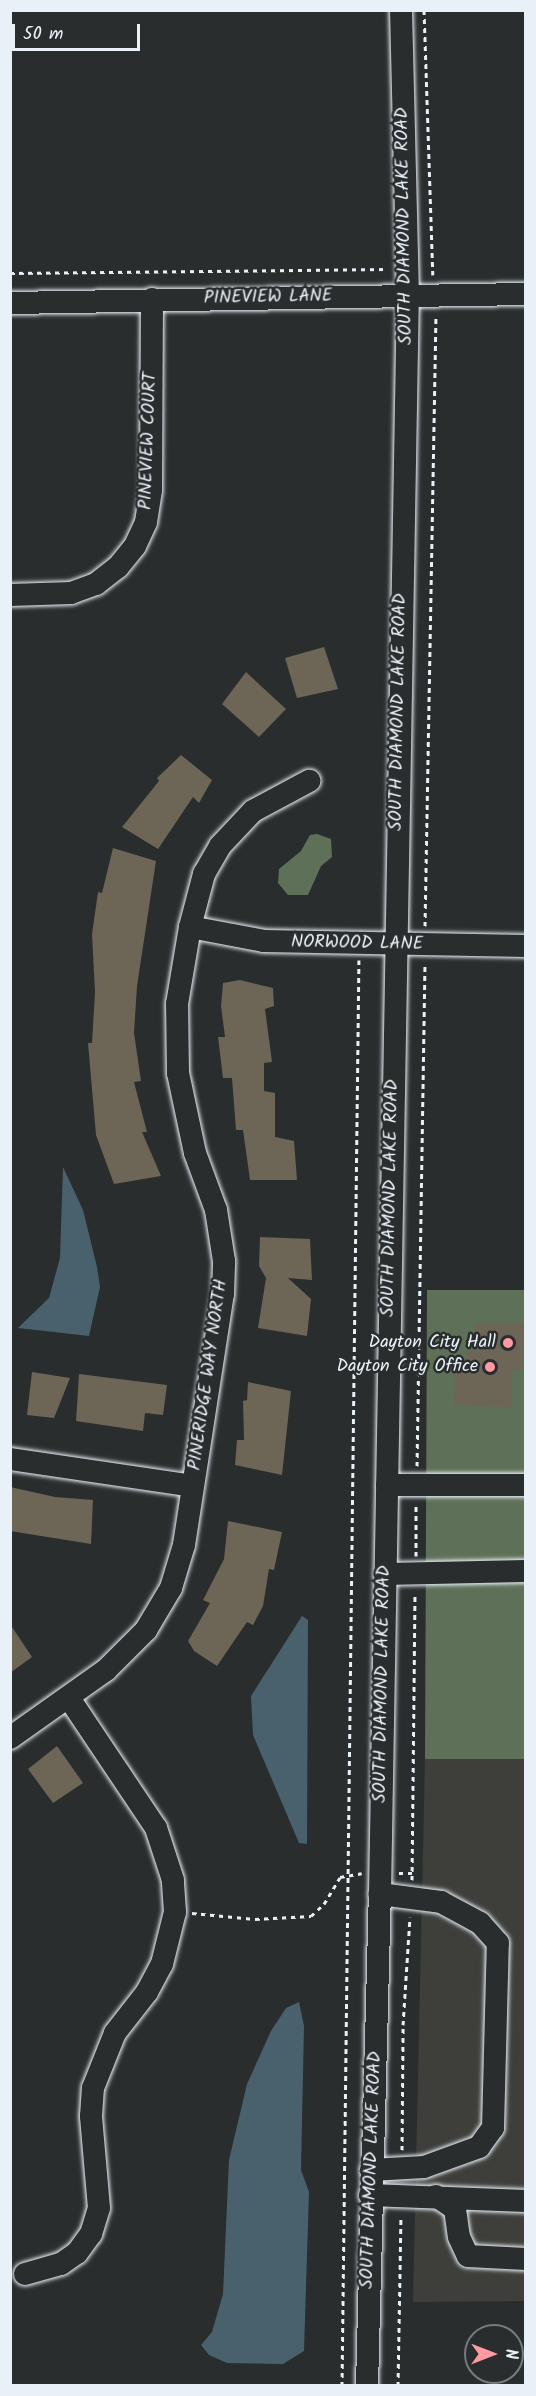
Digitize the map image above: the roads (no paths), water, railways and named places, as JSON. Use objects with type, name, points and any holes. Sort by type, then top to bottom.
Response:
[{"type":"street","name":"SOUTH DIAMOND LAKE ROAD","points":[[367,2385],[370,2195],[380,1883],[394,944],[408,296],[401,10]]},
{"type":"street","name":"PINEVIEW LANE","points":[[10,303],[525,294]]},
{"type":"street","name":"PINEVIEW COURT","points":[[10,595],[70,593],[96,584],[118,567],[135,546],[146,522],[151,490],[152,299]]},
{"type":"street","name":"PINERIDGE WAY NORTH","points":[[10,1738],[106,1670],[146,1630],[171,1588],[184,1545],[223,1294],[224,1261],[216,1210],[195,1153],[178,1073],[177,1004],[190,927],[204,874],[220,846],[253,811],[309,781]]},
{"type":"street","name":"NORWOOD LANE","points":[[190,927],[264,941],[525,946]]},
{"type":"street","points":[[10,1459],[192,1486]]},
{"type":"street","points":[[387,1485],[525,1485]]},
{"type":"street","points":[[385,1574],[525,1571]]},
{"type":"street","points":[[25,2274],[62,2264],[77,2253],[91,2234],[99,2208],[91,2116],[93,2088],[101,2060],[114,2033],[147,1992],[162,1964],[175,1912],[173,1880],[156,1828],[69,1698]]},
{"type":"street","points":[[372,2170],[424,2167],[479,2147],[493,2128],[498,1943],[480,1923],[441,1902],[411,1898],[380,1883]]},
{"type":"street","points":[[370,2195],[525,2201]]},
{"type":"street","points":[[436,2196],[455,2209],[459,2237],[468,2256],[525,2259]]},
{"type":"water","points":[[63,1167],[83,1210],[97,1267],[100,1287],[89,1336],[18,1328],[49,1298],[60,1258]]},
{"type":"water","points":[[302,1616],[308,1620],[307,1844],[299,1843],[253,1735],[251,1696]]},
{"type":"water","points":[[299,2002],[304,2026],[301,2170],[309,2192],[304,2351],[283,2364],[227,2363],[209,2355],[201,2345],[212,2332],[223,2294],[229,2160],[247,2084],[271,2031],[286,2008]]},
{"type":"place","name":"Dayton City Hall","points":[[508,1343]]},
{"type":"place","name":"Dayton City Office","points":[[490,1367]]}]
